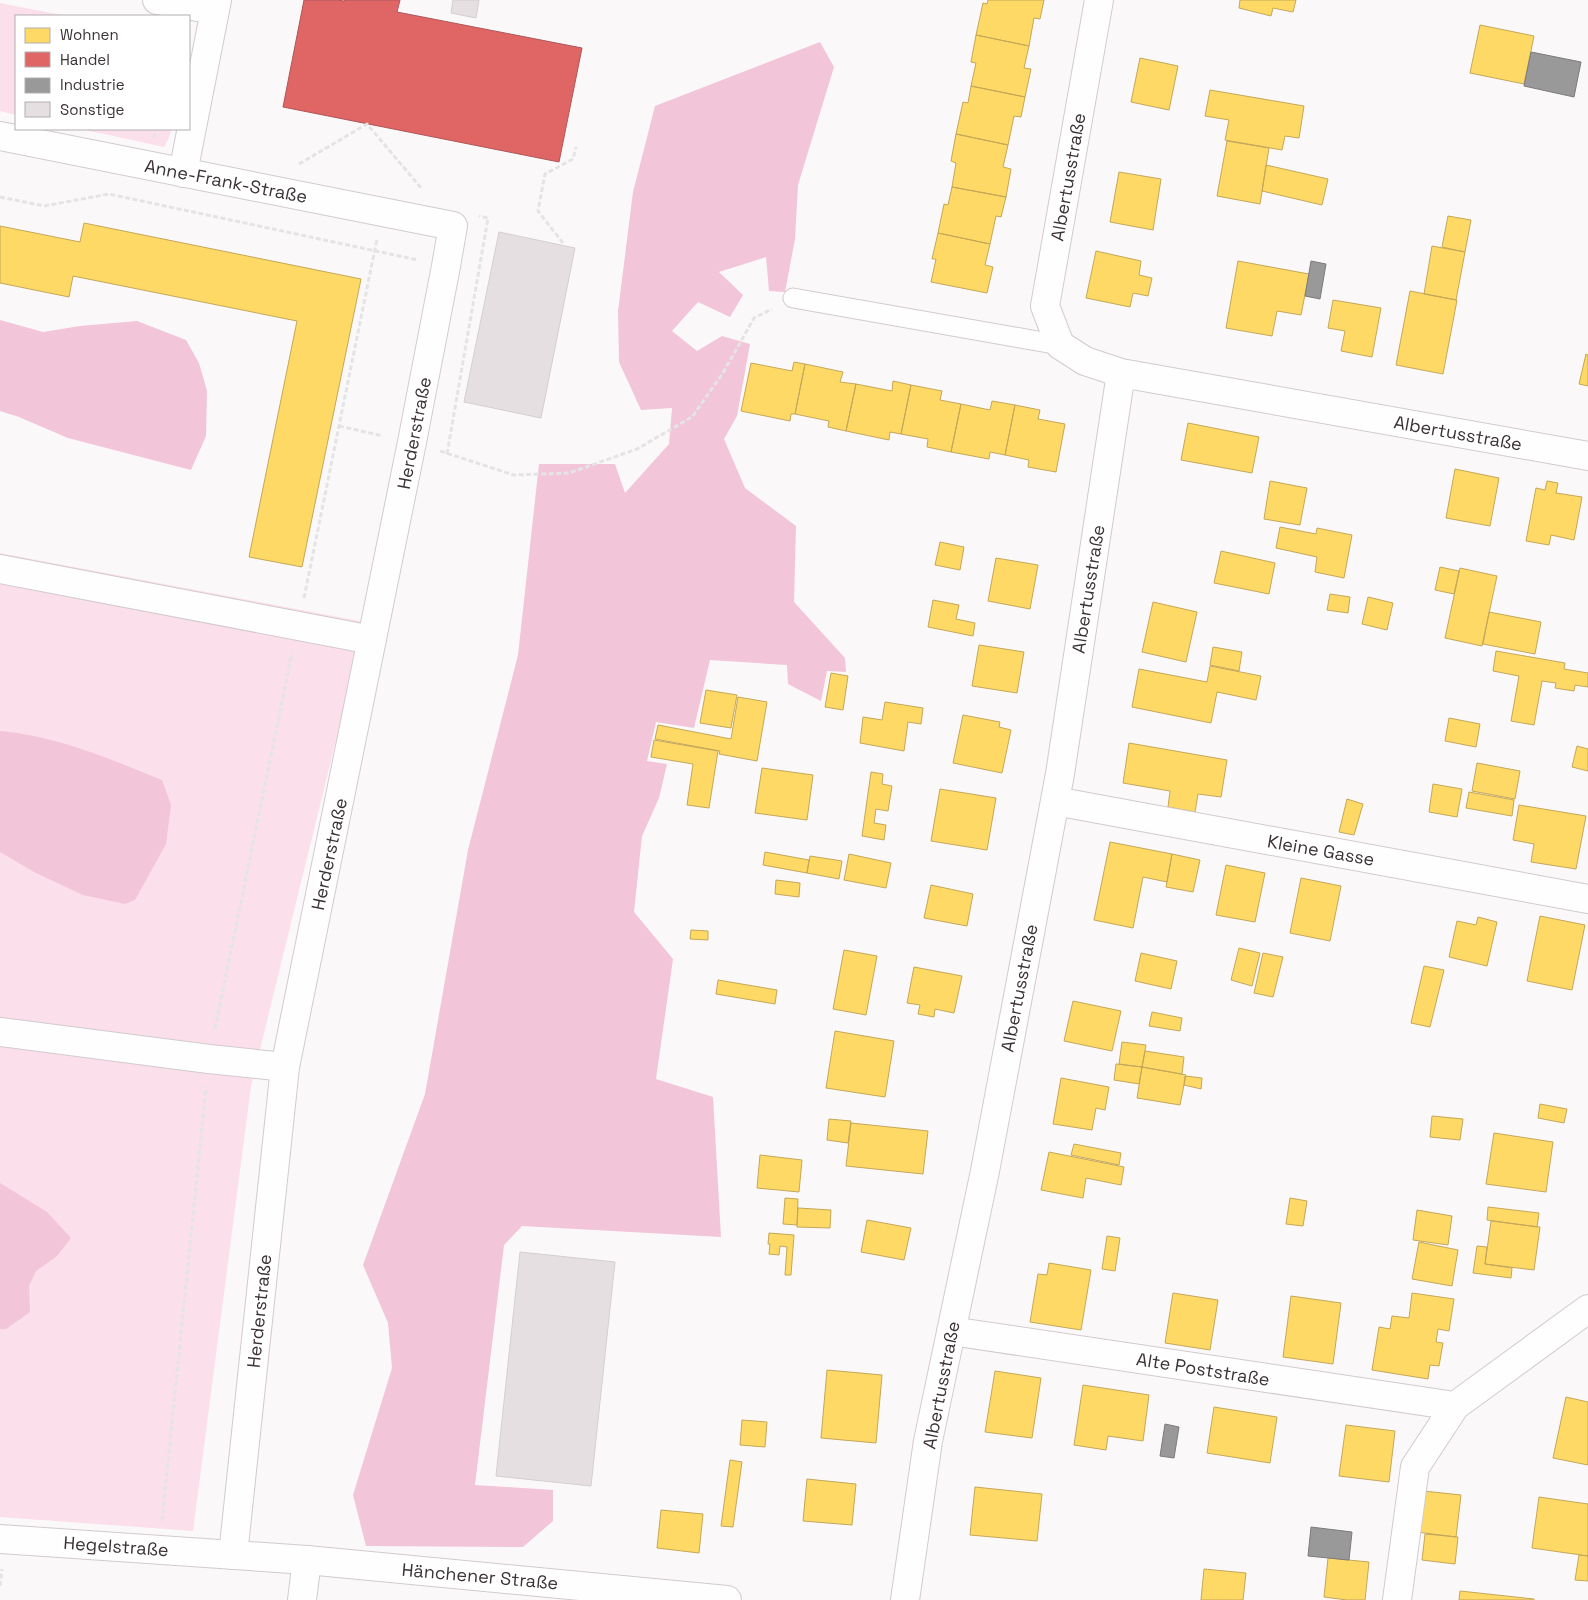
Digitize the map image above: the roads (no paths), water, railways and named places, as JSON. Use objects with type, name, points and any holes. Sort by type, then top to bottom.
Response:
[{"type":"street","points":[[157,0],[216,5],[182,173]]},
{"type":"street","name":"Albertusstraße","points":[[1099,0],[1045,306],[1060,345],[1085,361],[1121,373],[1588,456]]},
{"type":"street","name":"Anne-Frank-Straße","points":[[0,136],[452,226]]},
{"type":"street","name":"Herderstraße","points":[[233,1555],[285,1067],[412,442],[452,226]]},
{"type":"street","name":"Albertusstraße","points":[[905,1600],[928,1441],[985,1171],[1055,801],[1121,373]]},
{"type":"street","points":[[0,569],[372,640]]},
{"type":"street","name":"Kleine Gasse","points":[[1055,801],[1588,900]]},
{"type":"street","points":[[0,1032],[285,1067]]},
{"type":"street","points":[[1397,1600],[1415,1467],[1455,1406],[1588,1309]]},
{"type":"street","name":"Alte Poststraße","points":[[951,1331],[1455,1406]]},
{"type":"street","name":"Hegelstraße","points":[[0,1539],[233,1555]]},
{"type":"street","name":"Hänchener Straße","points":[[233,1555],[307,1560],[727,1600]]},
{"type":"street","points":[[302,1600],[307,1560]]},
{"type":"lane","points":[[793,298],[1060,345]]}]
